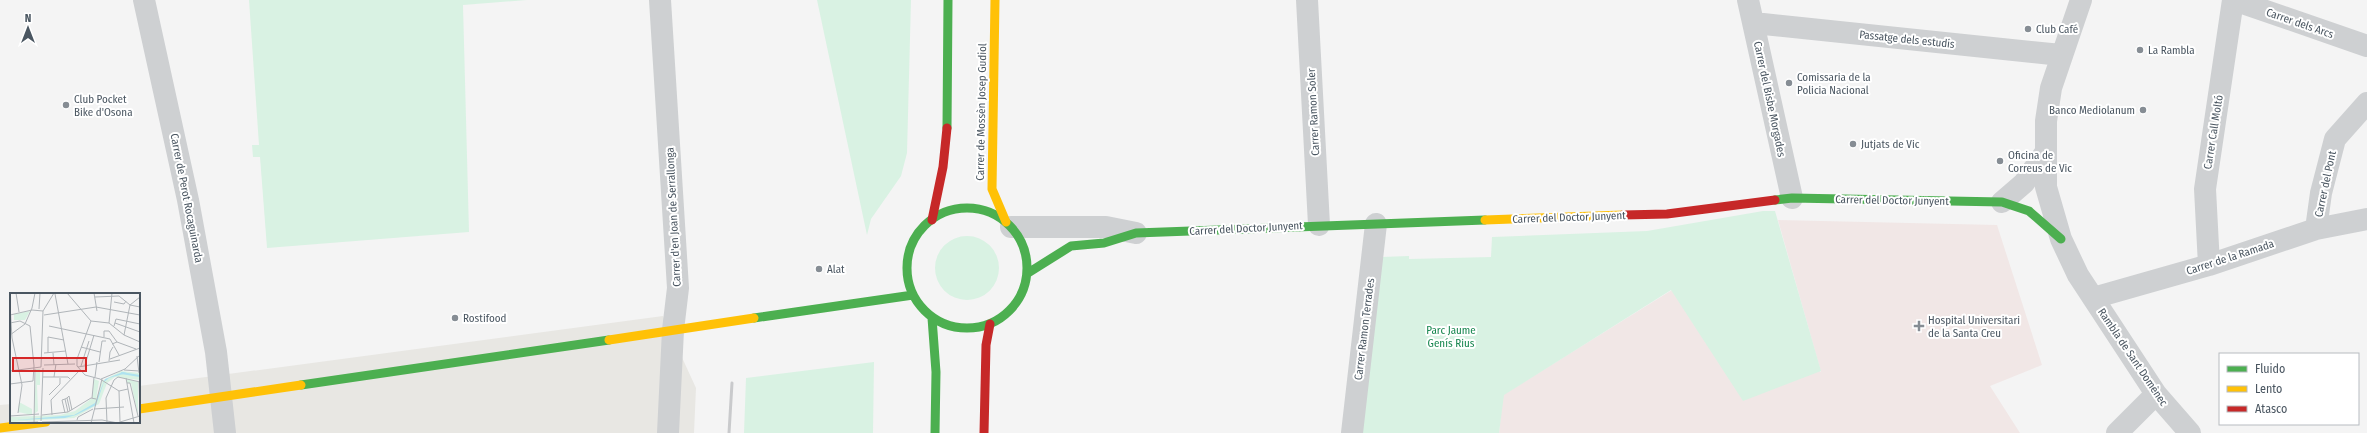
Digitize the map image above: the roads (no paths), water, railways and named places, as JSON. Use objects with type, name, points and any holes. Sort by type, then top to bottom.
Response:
[{"type":"street","name":"Carrer de Perot Rocaguinarda","points":[[144,0],[188,200],[216,352],[224,433]]},
{"type":"street","name":"Carrer d'en Joan de Serrallonga","points":[[660,0],[678,288],[673,330],[668,433]]},
{"type":"street","points":[[932,220],[940,194],[945,156],[948,0]]},
{"type":"street","name":"Carrer de Mossèn Josep Gudiol","points":[[995,0],[992,189],[1008,225]]},
{"type":"street","name":"Carrer Ramon Soler","points":[[1307,0],[1319,224]]},
{"type":"street","name":"Carrer del Bisbe Morgades","points":[[1748,0],[1792,198]]},
{"type":"street","name":"Rambla de Sant Domènec","points":[[2081,0],[2051,88],[2046,121],[2046,188],[2061,239],[2078,275],[2156,394],[2190,433]]},
{"type":"street","name":"Carrer dels Arcs","points":[[2234,0],[2367,46]]},
{"type":"street","name":"Carrer Call Moltó","points":[[2209,265],[2205,189],[2234,0]]},
{"type":"street","name":"Passatge dels estudis","points":[[1754,23],[2061,55]]},
{"type":"street","name":"Carrer del Pont","points":[[2316,229],[2321,194],[2335,139],[2367,103]]},
{"type":"street","points":[[2002,202],[2024,183],[2045,153]]},
{"type":"street","name":"Carrer del Doctor Junyent","points":[[1008,225],[1106,227],[1136,233],[1319,224],[1376,224],[1667,214],[1792,198],[2002,202],[2030,211],[2061,239]]},
{"type":"street","points":[[969,208],[995,215],[1008,225],[1021,240],[1026,256],[1028,273],[1024,289],[1016,304],[1005,316],[990,324],[976,328],[960,328],[946,325],[932,318],[921,308],[913,295],[908,279],[907,262],[911,246],[920,232],[932,220],[943,213],[969,208]]},
{"type":"street","name":"Carrer de la Ramada","points":[[2093,298],[2209,265],[2316,229],[2367,219]]},
{"type":"street","name":"Carrer Ramon Terrades","points":[[1352,433],[1376,224]]},
{"type":"street","name":"Carrer del Doctor Junyent","points":[[1028,273],[1071,246],[1104,243],[1136,233]]},
{"type":"street","points":[[140,409],[913,295]]},
{"type":"street","points":[[932,318],[936,372],[935,433]]},
{"type":"street","points":[[984,433],[986,346],[990,324]]},
{"type":"street","points":[[2117,433],[2156,394]]},
{"type":"street","points":[[0,428],[38,423]]},
{"type":"railway","points":[[729,433],[732,383]]},
{"type":"place","name":"Club Café","points":[[2028,29]]},
{"type":"place","name":"La Rambla","points":[[2140,50]]},
{"type":"place","name":"Comissaria de la Policia Nacional","points":[[1789,83]]},
{"type":"place","name":"Club Pocket Bike d'Osona","points":[[66,105]]},
{"type":"place","name":"Banco Mediolanum","points":[[2143,110]]},
{"type":"place","name":"Jutjats de Vic","points":[[1853,144]]},
{"type":"place","name":"Oficina de Correus de Vic","points":[[2000,161]]},
{"type":"place","name":"Alat","points":[[819,269]]},
{"type":"place","name":"Rostifood","points":[[455,318]]},
{"type":"place","name":"Hospital Universitari de la Santa Creu","points":[[1919,326]]},
{"type":"park label","name":"Parc Jaume Genís Rius","points":[[1451,336]]}]
